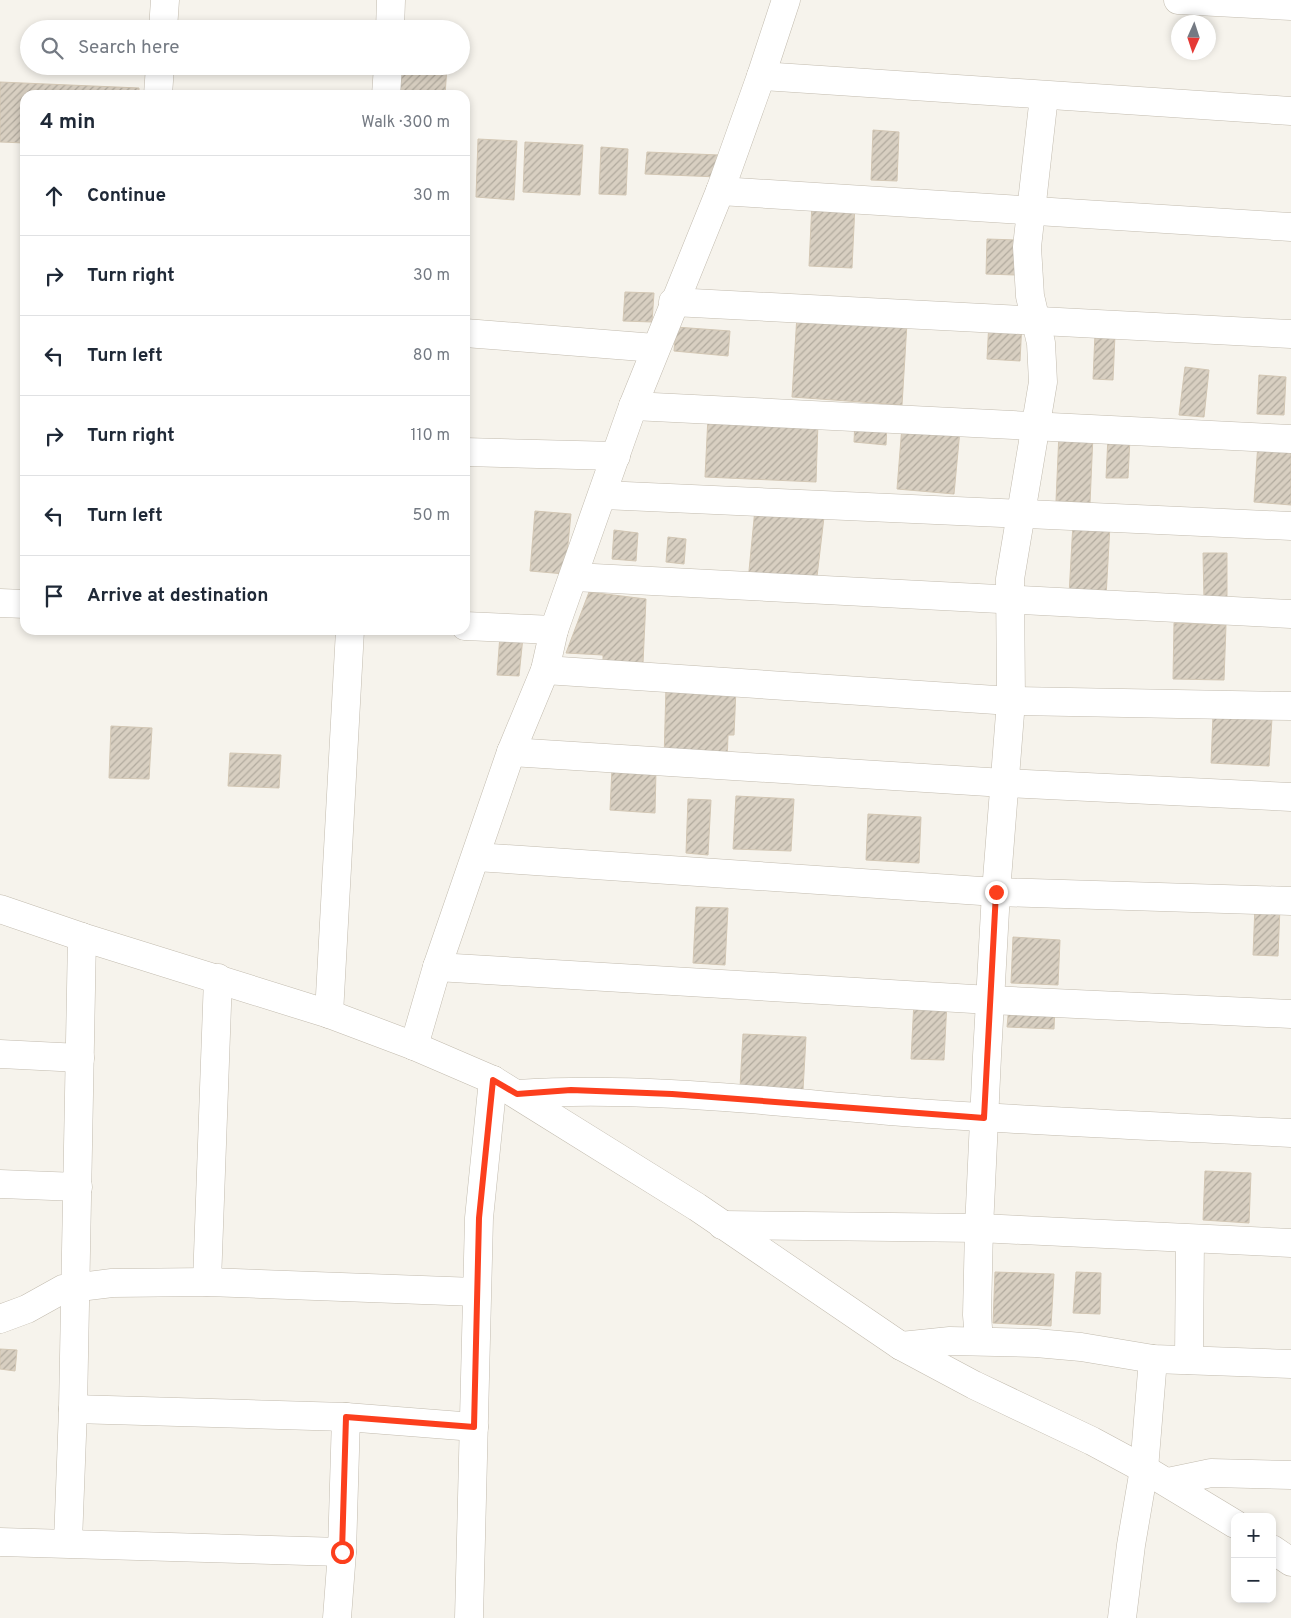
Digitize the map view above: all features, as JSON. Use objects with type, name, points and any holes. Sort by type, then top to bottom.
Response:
[{"type":"street","points":[[164,20],[165,0]]},
{"type":"street","points":[[390,20],[391,0]]},
{"type":"street","points":[[414,1046],[437,968],[511,752],[545,670],[554,630],[633,406],[720,191],[786,0]]},
{"type":"street","points":[[1178,0],[1291,6]]},
{"type":"street","points":[[158,90],[159,75]]},
{"type":"street","points":[[386,90],[387,75]]},
{"type":"street","points":[[761,76],[1291,111]]},
{"type":"street","points":[[979,1341],[977,1315],[984,1118],[996,892],[1011,701],[1010,599],[1012,561],[1043,382],[1041,343],[1027,271],[1030,212],[1044,96]]},
{"type":"street","points":[[720,191],[1291,227]]},
{"type":"street","points":[[674,302],[1291,334]]},
{"type":"street","points":[[470,333],[656,348]]},
{"type":"street","points":[[633,406],[1291,439]]},
{"type":"street","points":[[470,452],[616,456]]},
{"type":"street","points":[[603,494],[1291,526]]},
{"type":"street","points":[[574,577],[1291,614]]},
{"type":"street","points":[[0,603],[20,604]]},
{"type":"street","points":[[470,626],[554,630]]},
{"type":"street","points":[[329,1014],[350,635]]},
{"type":"street","points":[[545,670],[1011,701],[1291,706]]},
{"type":"street","points":[[511,752],[1004,783],[1291,797]]},
{"type":"street","points":[[476,857],[996,892],[1291,902]]},
{"type":"street","points":[[0,909],[82,937],[329,1014],[414,1046],[493,1080],[722,1224],[901,1346],[974,1386],[1092,1441],[1168,1482],[1231,1521]]},
{"type":"street","points":[[68,1542],[76,1286],[82,937]]},
{"type":"street","points":[[437,968],[990,1000],[1291,1014]]},
{"type":"street","points":[[207,1282],[218,978]]},
{"type":"street","points":[[0,1054],[80,1058]]},
{"type":"street","points":[[469,1618],[479,1218],[493,1080]]},
{"type":"street","points":[[517,1094],[571,1090],[672,1094],[984,1118],[1291,1133]]},
{"type":"street","points":[[0,1184],[78,1187]]},
{"type":"street","points":[[722,1224],[979,1228],[1291,1243]]},
{"type":"street","points":[[1189,1360],[1190,1238]]},
{"type":"street","points":[[0,1319],[27,1309],[63,1290],[76,1286],[121,1283],[207,1282],[476,1292]]},
{"type":"street","points":[[901,1346],[931,1342],[979,1341],[1081,1347],[1153,1359],[1291,1364]]},
{"type":"street","points":[[1122,1618],[1132,1537],[1144,1469],[1153,1359]]},
{"type":"street","points":[[73,1408],[346,1417],[474,1427]]},
{"type":"street","points":[[337,1618],[342,1552],[346,1417]]},
{"type":"street","points":[[1168,1482],[1211,1473],[1291,1475]]},
{"type":"street","points":[[0,1542],[68,1542],[342,1552]]},
{"type":"street","points":[[1276,1552],[1291,1562]]},
{"type":"building","points":[[391,75],[446,75],[445,90],[390,90]]},
{"type":"building","points":[[0,82],[139,88],[139,90],[20,90],[20,143],[0,142]]},
{"type":"building","points":[[873,130],[899,132],[897,181],[871,180]]},
{"type":"building","points":[[478,139],[517,141],[514,200],[476,197]]},
{"type":"building","points":[[525,142],[583,145],[580,195],[523,192]]},
{"type":"building","points":[[601,147],[628,149],[626,195],[599,194]]},
{"type":"building","points":[[647,152],[719,155],[718,177],[645,174]]},
{"type":"building","points":[[812,203],[855,205],[852,268],[809,266]]},
{"type":"building","points":[[987,239],[1017,240],[1015,275],[986,274]]},
{"type":"building","points":[[625,292],[654,293],[652,322],[623,321]]},
{"type":"building","points":[[797,315],[907,323],[902,405],[792,397]]},
{"type":"building","points":[[989,321],[1022,322],[1020,361],[987,359]]},
{"type":"building","points":[[676,327],[730,331],[728,356],[674,351]]},
{"type":"building","points":[[1095,334],[1115,335],[1113,380],[1093,379]]},
{"type":"building","points":[[1185,367],[1209,370],[1204,417],[1179,415]]},
{"type":"building","points":[[1259,375],[1286,377],[1284,415],[1257,414]]},
{"type":"building","points":[[708,417],[818,422],[816,482],[705,477]]},
{"type":"building","points":[[855,420],[887,423],[886,445],[854,442]]},
{"type":"building","points":[[902,426],[960,430],[954,494],[897,489]]},
{"type":"building","points":[[1059,433],[1093,435],[1090,503],[1056,501]]},
{"type":"building","points":[[1108,437],[1130,438],[1128,478],[1106,478]]},
{"type":"building","points":[[1258,443],[1291,445],[1291,505],[1254,502]]},
{"type":"building","points":[[755,509],[824,517],[816,585],[748,581]]},
{"type":"building","points":[[535,511],[571,514],[565,574],[530,571]]},
{"type":"building","points":[[1073,523],[1110,525],[1106,597],[1069,595]]},
{"type":"building","points":[[614,530],[638,533],[636,561],[612,559]]},
{"type":"building","points":[[668,537],[686,539],[684,564],[666,562]]},
{"type":"building","points":[[1203,553],[1227,553],[1227,600],[1204,600]]},
{"type":"building","points":[[589,592],[646,599],[643,663],[603,661],[603,655],[566,653]]},
{"type":"building","points":[[1174,623],[1226,625],[1224,680],[1173,679]]},
{"type":"building","points":[[500,635],[523,637],[519,676],[497,675]]},
{"type":"building","points":[[666,686],[736,688],[734,735],[728,735],[727,764],[664,761]]},
{"type":"building","points":[[1213,715],[1272,718],[1269,766],[1211,763]]},
{"type":"building","points":[[111,726],[152,728],[149,779],[109,778]]},
{"type":"building","points":[[230,753],[281,755],[279,788],[228,786]]},
{"type":"building","points":[[612,768],[656,770],[655,813],[610,810]]},
{"type":"building","points":[[736,796],[794,799],[791,851],[733,849]]},
{"type":"building","points":[[688,799],[711,800],[708,855],[686,853]]},
{"type":"building","points":[[868,814],[921,817],[919,863],[866,860]]},
{"type":"building","points":[[1255,906],[1280,907],[1278,956],[1253,955]]},
{"type":"building","points":[[696,907],[728,908],[725,965],[693,963]]},
{"type":"building","points":[[1013,937],[1060,940],[1058,985],[1011,983]]},
{"type":"building","points":[[914,1001],[947,1002],[944,1060],[911,1059]]},
{"type":"building","points":[[1009,1006],[1055,1007],[1054,1029],[1007,1027]]},
{"type":"building","points":[[743,1034],[806,1037],[803,1090],[740,1087]]},
{"type":"building","points":[[1205,1171],[1251,1173],[1249,1223],[1203,1220]]},
{"type":"building","points":[[995,1272],[1054,1274],[1051,1326],[993,1323]]},
{"type":"building","points":[[1076,1272],[1101,1273],[1100,1314],[1073,1313]]},
{"type":"building","points":[[0,1349],[17,1350],[15,1371],[0,1369]]},
{"type":"route","points":[[342,1552],[346,1417],[474,1427],[479,1218],[493,1080],[517,1094],[571,1090],[672,1094],[984,1118],[996,892]]}]
